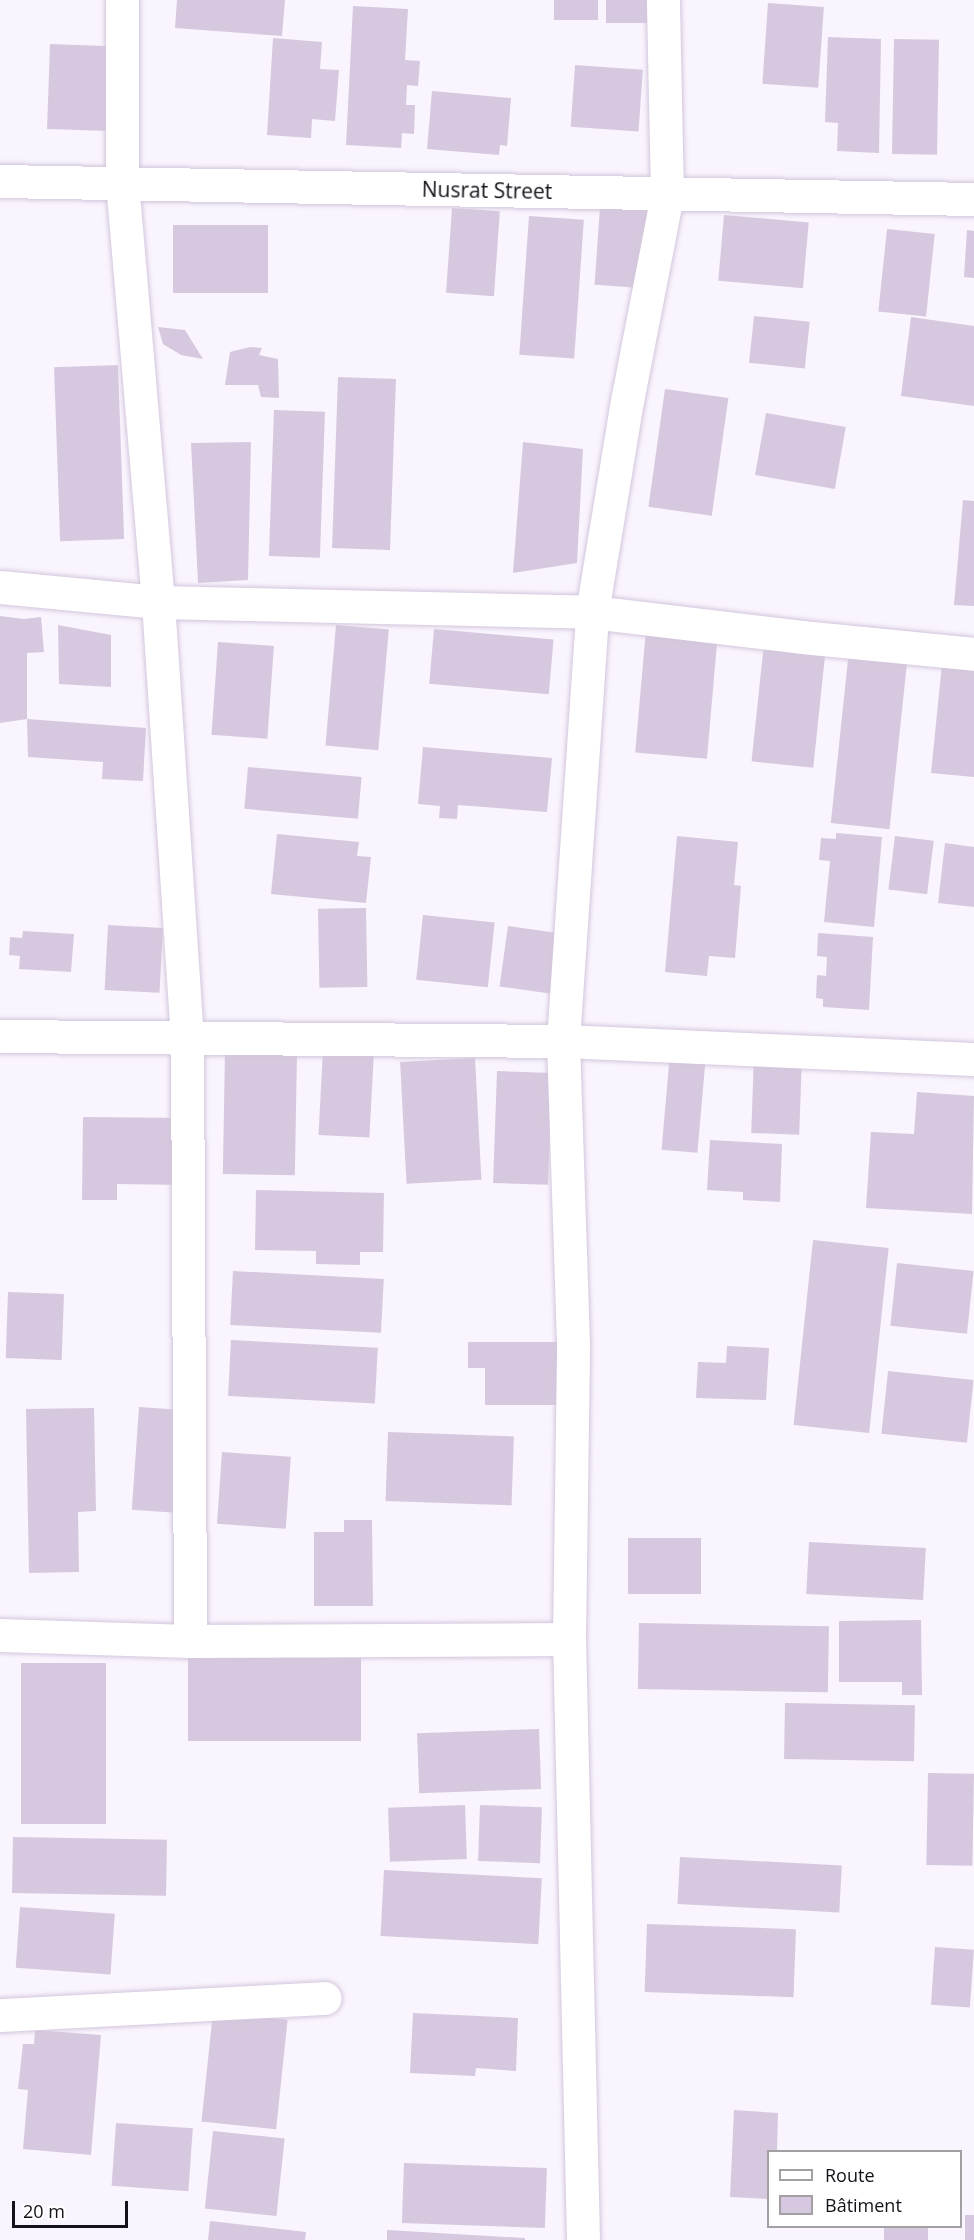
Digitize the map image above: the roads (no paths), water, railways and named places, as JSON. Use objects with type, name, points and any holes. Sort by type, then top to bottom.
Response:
[{"type":"street","points":[[122,0],[122,182],[158,602],[187,1038],[190,1641]]},
{"type":"street","points":[[583,2240],[569,1639],[573,1343],[563,1041],[591,612],[627,401],[667,195],[663,0]]},
{"type":"street","name":"Nusrat Street","points":[[0,181],[974,199]]},
{"type":"street","points":[[0,587],[158,602],[591,612],[802,638],[974,654]]},
{"type":"street","points":[[0,1036],[563,1041],[974,1059]]},
{"type":"street","points":[[0,1635],[190,1641],[569,1639]]},
{"type":"street","points":[[0,2015],[325,1998]]}]
